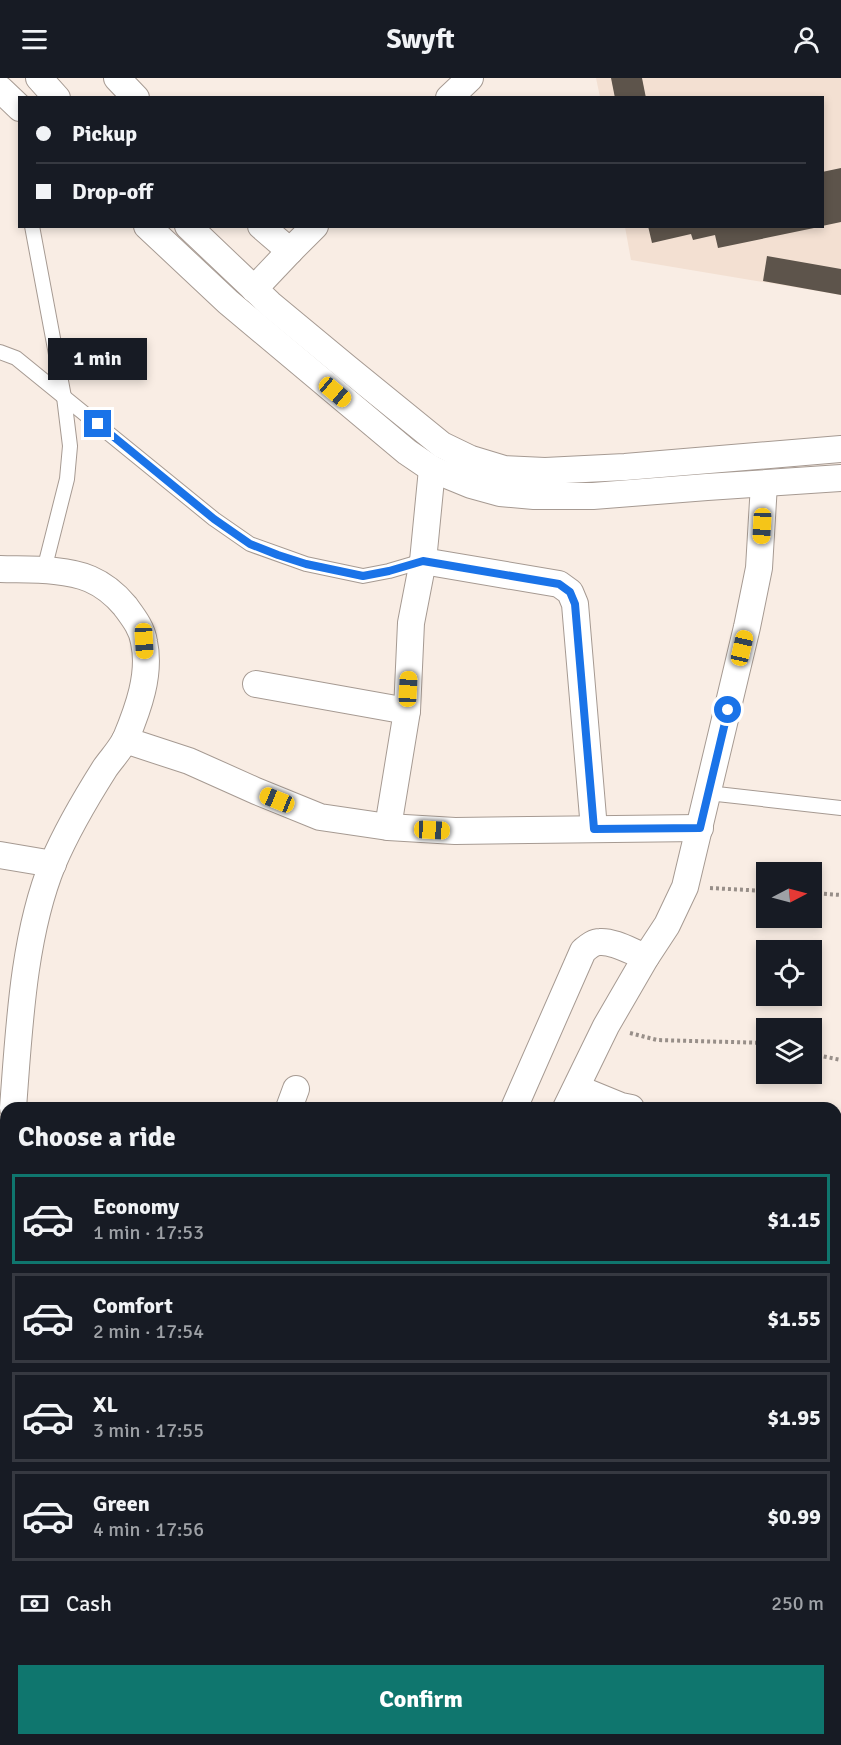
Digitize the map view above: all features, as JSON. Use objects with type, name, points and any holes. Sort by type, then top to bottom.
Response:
[{"type":"street","points":[[39,78],[55,96]]},
{"type":"street","points":[[117,78],[134,96]]},
{"type":"street","points":[[452,96],[470,78]]},
{"type":"street","points":[[0,89],[18,106]]},
{"type":"street","points":[[149,228],[228,302],[407,452],[432,469],[471,486],[500,494],[593,496],[841,478]]},
{"type":"street","points":[[190,228],[254,289],[338,360],[442,445],[471,459],[504,469],[545,471],[625,467],[841,449]]},
{"type":"street","points":[[263,228],[290,252]]},
{"type":"street","points":[[254,289],[313,228]]},
{"type":"street","points":[[388,827],[406,711],[411,623],[423,561],[432,469]]},
{"type":"street","points":[[596,1102],[572,1098],[606,1026],[667,925],[686,887],[759,568],[764,484]]},
{"type":"street","points":[[423,561],[559,584],[570,592],[575,604],[594,829]]},
{"type":"street","points":[[0,569],[45,570],[88,578],[107,587],[136,620],[144,641],[146,668],[143,689],[125,740],[84,802],[53,864],[41,900],[8,1066],[12,1102]]},
{"type":"street","points":[[256,684],[406,711]]},
{"type":"street","points":[[125,740],[189,761],[320,816],[388,827],[454,831],[700,828]]},
{"type":"street","points":[[0,855],[53,864]]},
{"type":"street","points":[[517,1102],[583,951],[599,942],[613,944],[646,957]]},
{"type":"lane","points":[[32,228],[64,397],[70,446],[67,479],[45,570]]},
{"type":"lane","points":[[0,352],[16,358],[214,519],[250,544],[306,564],[363,576],[423,561]]},
{"type":"lane","points":[[708,793],[841,808]]},
{"type":"path","points":[[686,887],[756,890]]},
{"type":"path","points":[[822,894],[841,895]]},
{"type":"path","points":[[606,1026],[657,1040],[756,1043]]},
{"type":"path","points":[[822,1056],[841,1060]]},
{"type":"shaded area","points":[[596,78],[841,78],[841,295],[631,260],[625,228],[824,228],[824,96],[600,96]]},
{"type":"building","points":[[611,78],[642,78],[646,96],[615,96]]},
{"type":"building","points":[[841,168],[841,222],[824,226],[824,172]]},
{"type":"building","points":[[648,228],[814,228],[718,248],[715,235],[693,240],[691,234],[652,243]]},
{"type":"building","points":[[767,256],[841,269],[841,295],[763,281]]},
{"type":"route","points":[[98,424],[214,519],[250,544],[278,555],[306,564],[363,576],[423,561],[559,584],[570,592],[575,604],[594,829],[700,828],[728,710]]}]
